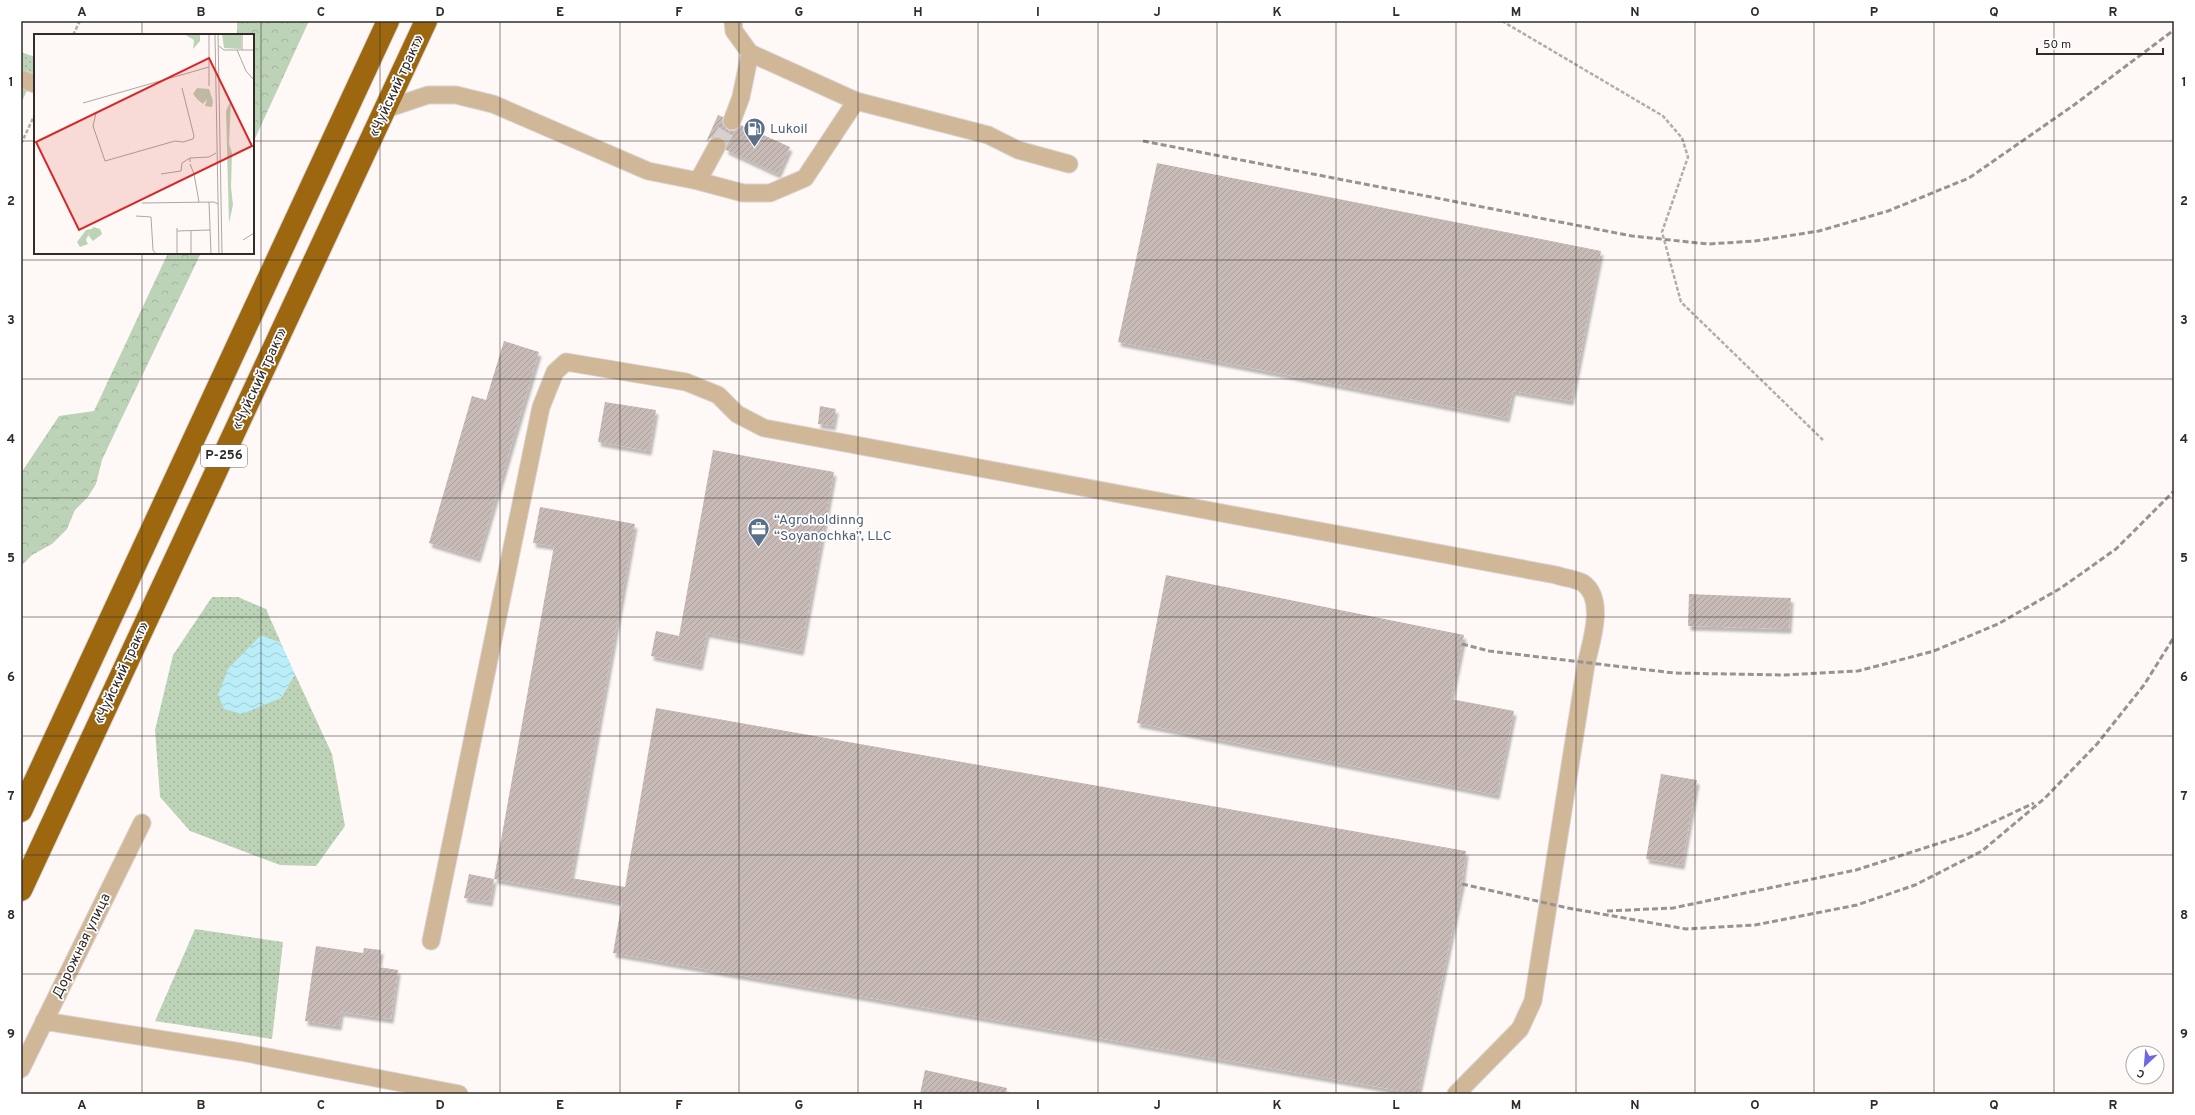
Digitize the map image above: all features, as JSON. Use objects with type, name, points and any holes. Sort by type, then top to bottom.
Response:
[{"type":"highway","name":"Р-256","points":[[21,811],[388,21]]},
{"type":"highway","name":"«Чуйский тракт»","points":[[21,890],[426,21]]},
{"type":"street","points":[[733,21],[734,31],[750,53],[856,101],[988,135],[1018,150],[1069,164]]},
{"type":"street","points":[[732,121],[741,97],[750,53]]},
{"type":"street","points":[[21,79],[34,84]]},
{"type":"street","points":[[386,109],[428,95],[456,95],[492,104],[648,170],[743,192],[770,193],[805,178],[856,101]]},
{"type":"street","points":[[698,181],[717,146]]},
{"type":"street","points":[[431,941],[541,407],[555,372],[566,362],[686,382],[718,395],[737,414],[764,428],[1556,575],[1583,584],[1594,599],[1596,622],[1584,672],[1534,1001],[1520,1029],[1456,1094]]},
{"type":"street","name":"Дорожная улица","points":[[21,1069],[142,823]]},
{"type":"street","points":[[44,1021],[241,1052],[459,1094]]},
{"type":"path","points":[[74,34],[80,21]]},
{"type":"path","points":[[1502,21],[1663,116],[1682,138],[1688,157],[1662,232],[1681,302],[1823,440]]},
{"type":"path","points":[[21,144],[34,116]]},
{"type":"green space","points":[[237,21],[309,21],[254,141],[254,34],[237,34]]},
{"type":"green space","points":[[21,52],[34,57],[34,76],[21,103]]},
{"type":"green space","points":[[168,254],[201,254],[102,460],[96,484],[88,497],[75,510],[67,529],[52,544],[32,555],[21,566],[21,473],[59,416],[94,411]]},
{"type":"green space","points":[[212,597],[238,597],[266,609],[281,643],[261,636],[281,698],[295,674],[332,754],[345,826],[316,866],[280,865],[190,831],[160,797],[155,730],[173,655]]},
{"type":"green space","points":[[195,929],[283,942],[272,1039],[155,1021]]},
{"type":"water","points":[[261,635],[281,643],[295,674],[281,698],[242,714],[224,709],[218,695],[228,669]]},
{"type":"building","points":[[718,115],[723,117],[722,123],[728,130],[734,131],[741,125],[790,147],[778,174],[726,150],[726,141],[721,137],[712,137],[706,142]]},
{"type":"building","points":[[1157,163],[1601,251],[1571,401],[1513,391],[1507,418],[1118,342]]},
{"type":"building","points":[[504,341],[539,352],[478,558],[429,543],[472,396],[486,400]]},
{"type":"building","points":[[605,402],[656,410],[649,451],[598,442]]},
{"type":"building","points":[[820,406],[836,409],[833,426],[818,424]]},
{"type":"building","points":[[713,450],[834,472],[801,651],[707,633],[700,666],[651,656],[656,631],[679,636]]},
{"type":"building","points":[[540,507],[635,524],[571,878],[625,887],[656,708],[1466,851],[1462,884],[1418,1094],[613,953],[622,902],[494,879],[554,546],[533,543]]},
{"type":"building","points":[[1166,575],[1464,635],[1451,699],[1514,711],[1497,795],[1137,723]]},
{"type":"building","points":[[1689,594],[1791,598],[1789,629],[1688,626]]},
{"type":"building","points":[[1661,774],[1697,780],[1682,865],[1646,859]]},
{"type":"building","points":[[469,874],[494,879],[490,902],[464,898]]},
{"type":"building","points":[[316,946],[363,953],[364,948],[381,950],[378,967],[398,970],[391,1019],[341,1012],[339,1026],[305,1021]]},
{"type":"building","points":[[925,1070],[1007,1088],[1006,1094],[920,1094]]},
{"type":"tunnel","points":[[717,146],[732,121]]},
{"type":"railway","points":[[1143,141],[1632,236],[1708,244],[1755,241],[1819,231],[1888,211],[1969,178],[2074,105],[2174,30]]},
{"type":"railway","points":[[1462,644],[1489,651],[1674,673],[1784,675],[1858,671],[1934,651],[1998,624],[2061,588],[2116,549],[2174,491]]},
{"type":"railway","points":[[1462,884],[1568,908],[1686,929],[1755,925],[1857,905],[1915,885],[1982,851],[2045,798],[2097,744],[2144,685],[2174,637]]},
{"type":"railway","points":[[1607,911],[1673,908],[1856,870],[1968,834],[2034,803]]},
{"type":"place","name":"Lukoil","points":[[754,148]]},
{"type":"place","name":"“Agroholdinng “Soyanochka”, LLC","points":[[759,548]]}]
